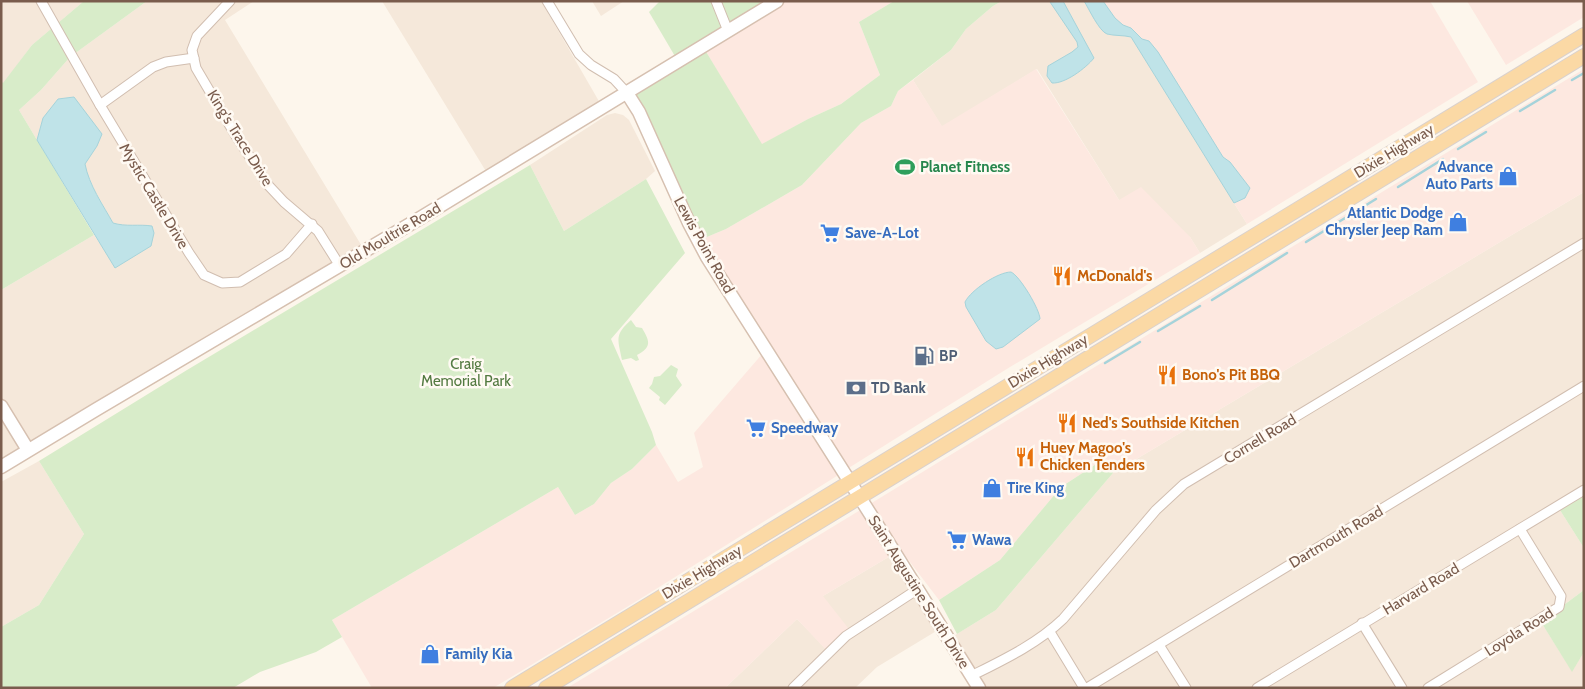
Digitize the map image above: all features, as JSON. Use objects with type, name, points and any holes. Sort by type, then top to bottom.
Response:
[{"type":"main road","name":"Old Moultrie Road","points":[[1,467],[340,266],[777,1]]},
{"type":"main road","name":"Dixie Highway","points":[[512,688],[1424,132],[1582,39]]},
{"type":"main road","name":"Dixie Highway","points":[[546,688],[1584,56]]},
{"type":"main road","name":"Lewis Point Road","points":[[627,93],[639,112],[689,223],[707,257],[859,496]]},
{"type":"main road","points":[[1,406],[28,450]]},
{"type":"main road","name":"Saint Augustine South Drive","points":[[859,496],[918,588],[978,688]]},
{"type":"main road","points":[[574,650],[583,665]]},
{"type":"street","name":"Mystic Castle Drive","points":[[41,1],[188,253],[204,275],[222,283],[240,282],[286,254],[312,224]]},
{"type":"street","points":[[100,105],[154,67],[166,62],[194,58],[192,50],[197,36],[230,1]]},
{"type":"street","name":"Lewis Point Road","points":[[547,1],[585,60],[614,79],[627,93]]},
{"type":"street","points":[[716,1],[728,31]]},
{"type":"street","name":"King's Trace Drive","points":[[194,58],[196,68],[236,136],[269,186],[284,202],[312,224],[340,266]]},
{"type":"street","points":[[1424,132],[1434,148]]},
{"type":"street","name":"Cornell Road","points":[[972,676],[1050,632],[1156,510],[1184,484],[1584,243]]},
{"type":"street","points":[[1133,309],[1142,325]]},
{"type":"street","name":"Dartmouth Road","points":[[1086,688],[1584,386]]},
{"type":"street","name":"Harvard Road","points":[[1257,688],[1584,490]]},
{"type":"street","name":"Loyola Road","points":[[1428,688],[1559,608],[1561,596],[1520,529]]},
{"type":"street","points":[[793,688],[846,636],[918,588]]},
{"type":"street","points":[[1362,623],[1402,688]]},
{"type":"street","points":[[1050,632],[1086,688]]},
{"type":"street","points":[[1159,644],[1186,688]]},
{"type":"shaded area","points":[[1,1],[84,1],[32,45],[3,84],[1,81]]},
{"type":"shaded area","points":[[147,1],[254,1],[225,20],[363,248],[30,445],[1,398],[1,290],[94,235],[116,267],[141,225],[123,226],[113,223],[94,189],[85,164],[97,146],[74,97],[58,99],[43,118],[37,140],[19,110],[41,90],[70,57]]},
{"type":"shaded area","points":[[382,1],[541,1],[600,103],[487,173]]},
{"type":"shaded area","points":[[592,1],[624,1],[601,16]]},
{"type":"shaded area","points":[[784,1],[894,1],[859,22],[880,75],[841,104],[808,119],[761,145],[705,50]]},
{"type":"shaded area","points":[[1002,1],[1084,1],[1097,23],[1109,35],[1131,37],[1247,224],[1200,253],[1190,237],[1119,200],[1037,69],[942,127],[913,80],[951,50],[966,29],[993,6]]},
{"type":"shaded area","points":[[1103,1],[1430,1],[1478,82],[1247,224],[1234,203],[1245,198],[1230,162],[1223,157],[1149,41],[1142,39],[1131,28],[1123,25],[1115,18]]},
{"type":"shaded area","points":[[1467,1],[1584,1],[1584,17],[1506,65]]},
{"type":"shaded area","points":[[1036,69],[1119,200],[1141,187],[1190,237],[1200,253],[1010,367],[847,469],[702,239],[726,229],[802,185],[861,123],[891,106],[898,91],[913,80],[942,126]]},
{"type":"shaded area","points":[[1584,69],[1584,192],[1113,473],[1104,459],[1061,487],[1000,560],[939,600],[887,532],[870,504]]},
{"type":"shaded area","points":[[615,113],[623,115],[629,120],[655,171],[646,179],[564,231],[530,165],[607,115]]},
{"type":"shaded area","points":[[1584,192],[1584,491],[1558,507],[1584,548],[1584,590],[1541,622],[1572,671],[1584,652],[1584,688],[984,688],[952,637],[996,610],[1113,473]]},
{"type":"shaded area","points":[[763,353],[840,474],[493,688],[372,688],[332,620],[558,487],[575,515],[594,504],[611,483],[632,469],[656,445],[678,482],[703,467],[694,433]]},
{"type":"shaded area","points":[[1,414],[23,449],[1,463]]},
{"type":"shaded area","points":[[39,461],[84,534],[39,605],[1,627],[1,482]]},
{"type":"shaded area","points":[[862,509],[892,555],[823,596],[852,633],[829,653],[797,619],[725,688],[567,688]]},
{"type":"shaded area","points":[[892,555],[938,630],[877,667],[855,688],[725,688],[797,619],[829,652],[823,596]]},
{"type":"green space","points":[[84,1],[147,1],[70,57],[41,90],[19,110],[94,235],[1,290],[1,81],[3,83],[32,45]]},
{"type":"green space","points":[[660,1],[770,1],[676,58],[649,12]]},
{"type":"green space","points":[[894,1],[1002,1],[993,6],[966,29],[951,50],[898,91],[891,106],[861,123],[802,185],[726,229],[702,239],[633,94],[705,50],[762,144],[808,119],[841,104],[880,75],[859,22]]},
{"type":"green space","name":"Craig Memorial Park","points":[[530,165],[564,231],[646,179],[685,253],[611,339],[656,445],[632,469],[611,483],[594,504],[575,515],[558,487],[332,620],[342,637],[316,652],[260,672],[233,688],[1,688],[1,627],[39,605],[84,534],[39,461],[187,370]]},
{"type":"green space","points":[[631,320],[636,327],[642,328],[648,340],[646,349],[637,355],[639,360],[636,361],[631,358],[622,360],[619,342],[622,330]]},
{"type":"green space","points":[[671,365],[678,369],[676,376],[682,385],[665,405],[659,400],[660,397],[649,388],[654,377],[660,376]]},
{"type":"green space","points":[[1104,459],[1113,473],[996,610],[957,634],[939,600],[1000,560],[1061,487]]},
{"type":"green space","points":[[1584,491],[1584,548],[1558,507]]},
{"type":"green space","points":[[1584,590],[1584,652],[1572,672],[1541,622]]},
{"type":"water","points":[[1063,1],[1094,58],[1075,75],[1063,81],[1052,83],[1047,76],[1048,66],[1078,47],[1077,42],[1050,2]]},
{"type":"water","points":[[1084,1],[1103,1],[1115,18],[1123,25],[1131,28],[1142,39],[1149,41],[1158,52],[1223,157],[1230,162],[1250,188],[1245,198],[1234,203],[1131,37],[1110,35],[1104,32]]},
{"type":"water","points":[[74,97],[102,134],[97,146],[85,164],[93,187],[113,223],[152,226],[154,233],[151,246],[115,268],[37,140],[43,118],[58,99]]},
{"type":"water","points":[[1011,272],[1029,294],[1037,308],[1040,319],[1003,347],[996,349],[986,341],[965,302],[985,282],[999,275]]},
{"type":"waterway","points":[[1572,80],[1584,73]]},
{"type":"waterway","points":[[1520,111],[1555,90]]},
{"type":"waterway","points":[[1458,149],[1486,132]]},
{"type":"waterway","points":[[1398,187],[1443,159]]},
{"type":"waterway","points":[[1306,242],[1376,199]]},
{"type":"waterway","points":[[1212,300],[1287,253]]},
{"type":"waterway","points":[[1158,331],[1200,306]]},
{"type":"waterway","points":[[1105,363],[1140,342]]},
{"type":"place","name":"Planet Fitness","points":[[905,167]]},
{"type":"place","name":"Advance Auto Parts","points":[[1508,176]]},
{"type":"place","name":"Atlantic Dodge Chrysler Jeep Ram","points":[[1458,222]]},
{"type":"place","name":"Save-A-Lot","points":[[830,233]]},
{"type":"place","name":"McDonald's","points":[[1062,276]]},
{"type":"place","name":"BP","points":[[924,356]]},
{"type":"place","name":"Bono's Pit BBQ","points":[[1167,375]]},
{"type":"place","name":"TD Bank","points":[[856,388]]},
{"type":"place","name":"Ned's Southside Kitchen","points":[[1067,423]]},
{"type":"place","name":"Speedway","points":[[756,428]]},
{"type":"place","name":"Huey Magoo's Chicken Tenders","points":[[1025,457]]},
{"type":"place","name":"Tire King","points":[[992,488]]},
{"type":"place","name":"Wawa","points":[[957,540]]},
{"type":"place","name":"Family Kia","points":[[430,654]]}]
